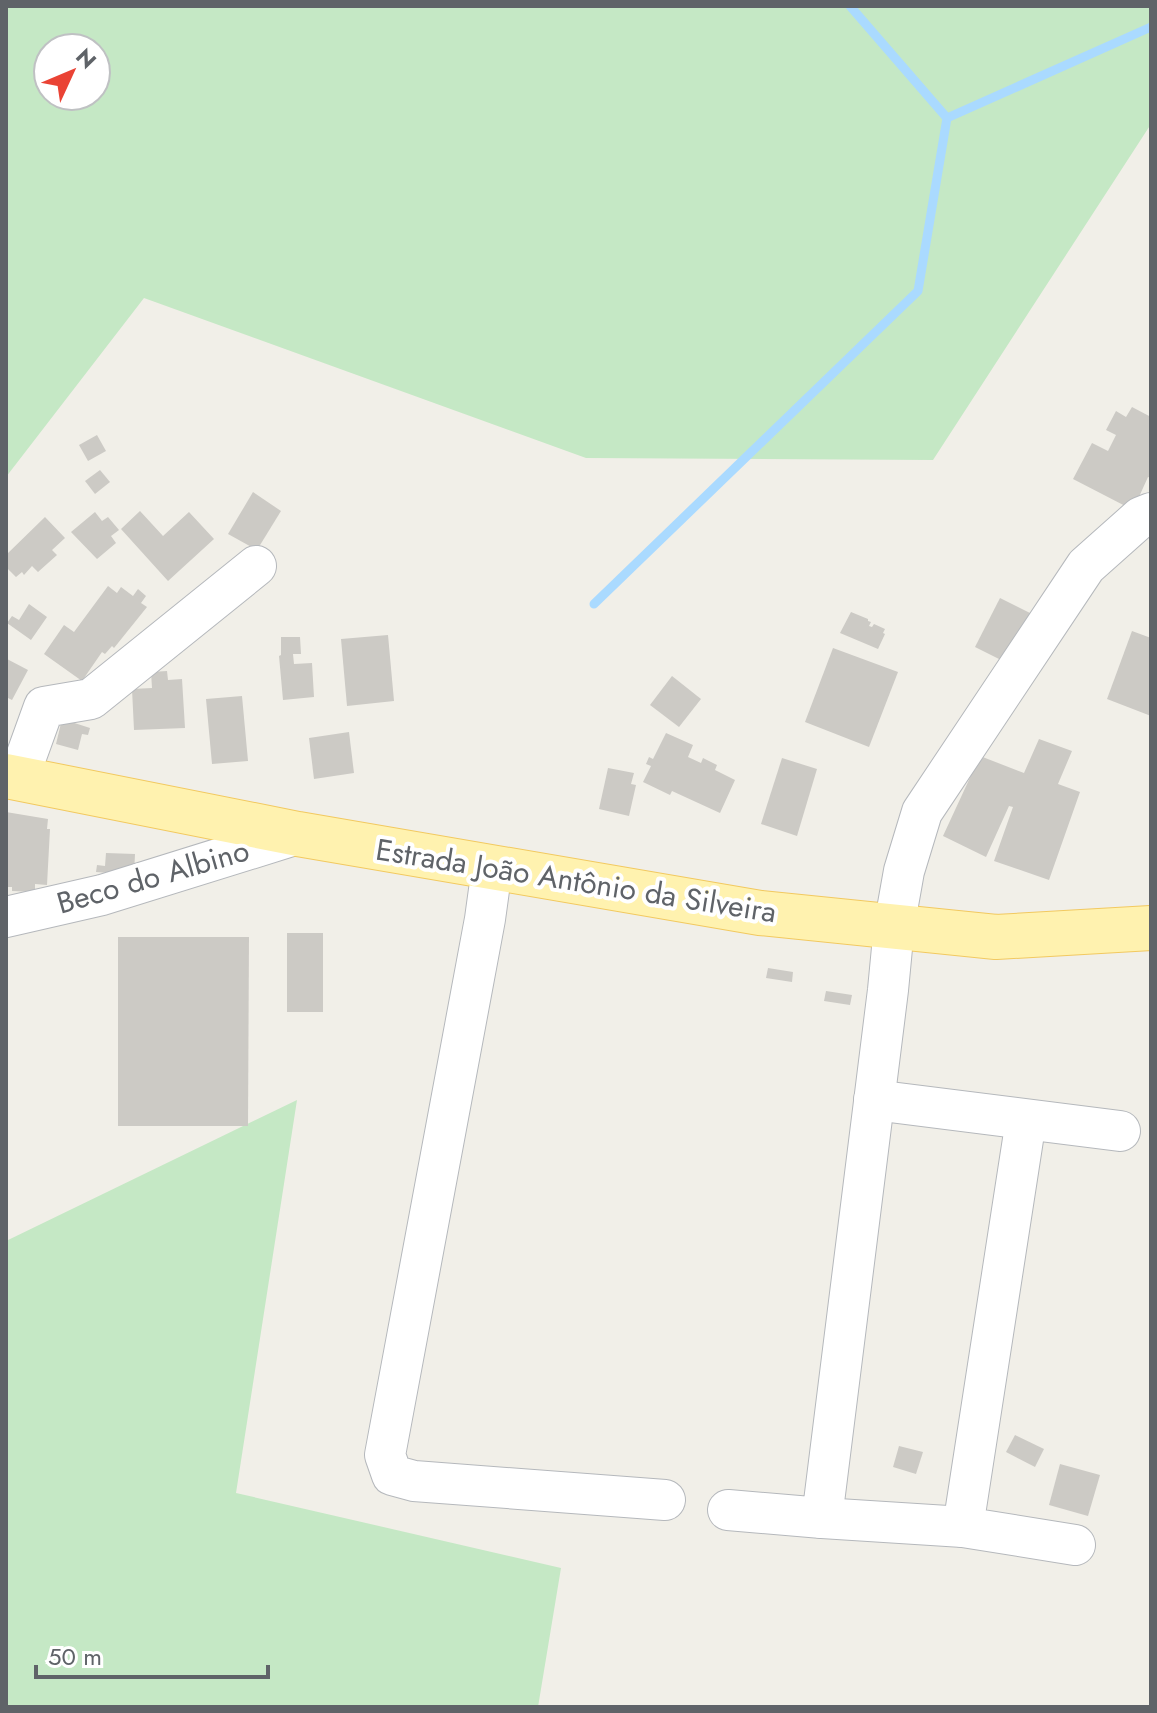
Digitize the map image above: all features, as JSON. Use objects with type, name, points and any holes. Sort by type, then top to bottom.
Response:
[{"type":"main road","name":"Estrada João Antônio da Silveira","points":[[12,778],[298,834],[760,913],[996,937],[1151,928]]},
{"type":"street","points":[[822,1518],[894,927],[904,871],[922,812],[1086,566],[1141,517],[1151,513]]},
{"type":"street","points":[[12,778],[44,707],[91,699],[256,566]]},
{"type":"street","name":"Beco do Albino","points":[[6,917],[102,895],[298,834]]},
{"type":"street","points":[[492,868],[385,1455],[392,1475],[414,1481],[665,1500]]},
{"type":"street","points":[[874,1100],[1120,1131]]},
{"type":"street","points":[[963,1527],[1026,1120]]},
{"type":"street","points":[[728,1510],[963,1527],[1075,1545]]},
{"type":"green space","points":[[6,6],[1151,6],[1151,124],[933,460],[586,458],[144,298],[6,477]]},
{"type":"green space","points":[[297,1100],[236,1493],[561,1568],[538,1707],[6,1707],[6,1241]]},
{"type":"building","points":[[1132,407],[1151,417],[1151,478],[1148,477],[1133,510],[1073,479],[1092,443],[1108,451],[1116,435],[1106,430],[1116,411],[1126,417]]},
{"type":"building","points":[[97,435],[106,451],[88,461],[79,445]]},
{"type":"building","points":[[100,470],[110,482],[95,494],[85,481]]},
{"type":"building","points":[[253,492],[281,511],[257,550],[228,534]]},
{"type":"building","points":[[140,511],[163,536],[189,512],[214,539],[168,581],[121,529]]},
{"type":"building","points":[[95,512],[102,521],[108,517],[119,530],[111,536],[116,543],[97,559],[71,532]]},
{"type":"building","points":[[45,517],[65,538],[52,550],[57,555],[38,572],[32,566],[24,575],[22,572],[16,577],[6,567],[6,555]]},
{"type":"building","points":[[108,586],[117,593],[121,587],[133,596],[138,589],[146,596],[141,603],[147,607],[114,648],[112,646],[105,654],[102,652],[82,681],[44,654],[64,625],[74,632]]},
{"type":"building","points":[[1000,598],[1034,615],[1009,664],[975,647]]},
{"type":"building","points":[[29,604],[47,617],[31,640],[7,623],[12,616],[19,620]]},
{"type":"building","points":[[851,612],[868,619],[871,622],[869,626],[874,624],[885,629],[878,649],[840,633]]},
{"type":"building","points":[[1132,631],[1151,638],[1151,716],[1107,699]]},
{"type":"building","points":[[388,635],[394,701],[347,706],[341,639]]},
{"type":"building","points":[[281,637],[300,637],[301,654],[293,654],[294,664],[312,663],[314,697],[283,700],[279,656]]},
{"type":"building","points":[[833,648],[898,672],[869,747],[805,722]]},
{"type":"building","points":[[7,659],[28,670],[12,700],[6,697]]},
{"type":"building","points":[[167,671],[168,680],[182,679],[185,728],[134,730],[132,689],[152,688],[151,672]]},
{"type":"building","points":[[672,676],[701,699],[679,727],[650,705]]},
{"type":"building","points":[[242,696],[248,761],[212,764],[206,699]]},
{"type":"building","points":[[62,719],[90,728],[88,735],[82,734],[78,750],[56,744]]},
{"type":"building","points":[[349,732],[354,773],[314,779],[309,738]]},
{"type":"building","points":[[666,733],[693,745],[688,757],[701,763],[703,758],[717,765],[715,770],[735,780],[720,813],[672,791],[670,795],[643,782],[651,766],[646,764],[649,757],[653,759]]},
{"type":"building","points":[[1039,739],[1072,751],[1058,784],[1080,792],[1049,880],[994,861],[1013,807],[1009,806],[986,857],[943,836],[980,756],[1024,773]]},
{"type":"building","points":[[782,758],[817,769],[797,836],[761,824]]},
{"type":"building","points":[[608,768],[634,773],[631,784],[636,785],[629,816],[599,809]]},
{"type":"building","points":[[6,812],[48,819],[47,885],[35,884],[35,892],[12,891],[12,887],[6,887]]},
{"type":"building","points":[[106,853],[135,854],[134,875],[96,872],[97,865],[105,866]]},
{"type":"building","points":[[287,933],[323,933],[323,1012],[287,1012]]},
{"type":"building","points":[[118,937],[249,937],[248,1126],[118,1126]]},
{"type":"building","points":[[768,968],[793,972],[792,982],[766,978]]},
{"type":"building","points":[[826,991],[852,995],[850,1005],[824,1001]]},
{"type":"building","points":[[1015,1435],[1044,1449],[1035,1467],[1006,1452]]},
{"type":"building","points":[[899,1446],[923,1452],[916,1474],[893,1467]]},
{"type":"building","points":[[1060,1464],[1100,1475],[1088,1516],[1049,1505]]},
{"type":"waterway","points":[[594,604],[918,291],[947,118],[850,6]]},
{"type":"waterway","points":[[947,118],[1151,27]]}]
